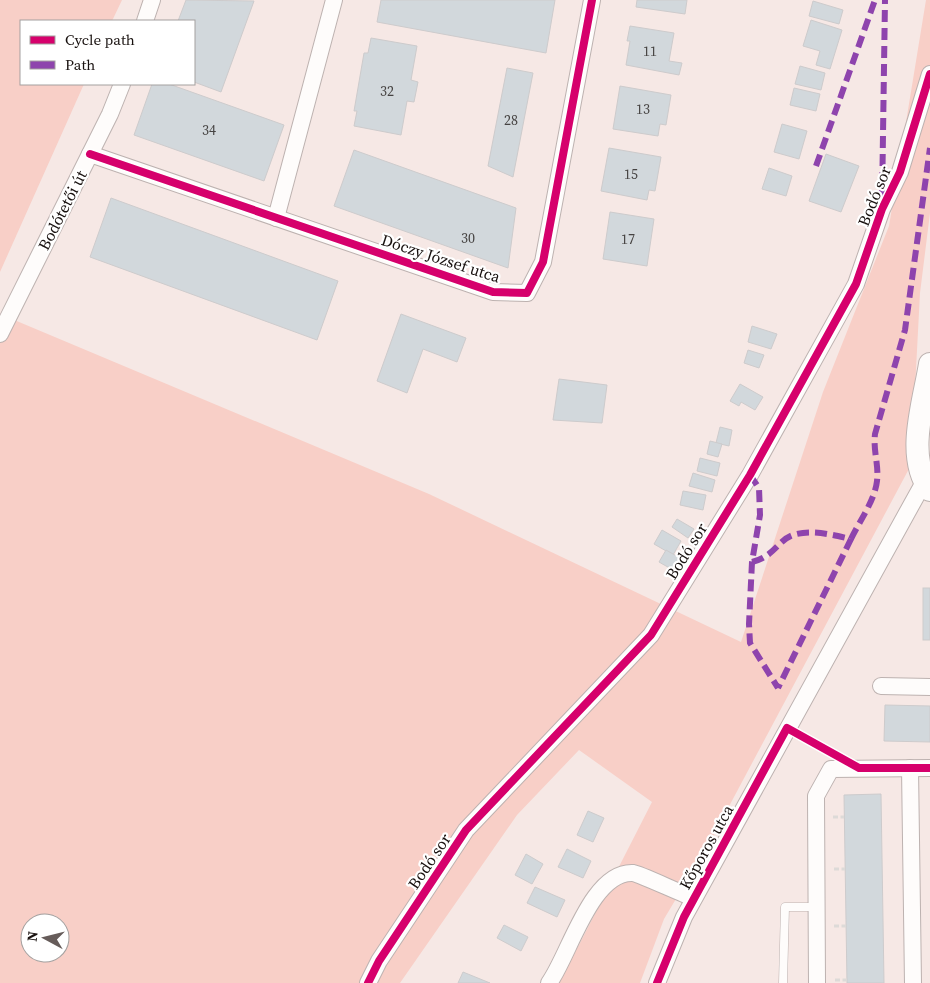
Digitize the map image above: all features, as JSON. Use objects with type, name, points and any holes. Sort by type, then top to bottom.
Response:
[{"type":"street","points":[[145,20],[152,0]]},
{"type":"street","points":[[276,218],[334,0]]},
{"type":"street","name":"Dóczy József utca","points":[[90,154],[493,292],[527,293],[543,262],[592,0]]},
{"type":"street","name":"Bodó sor","points":[[368,983],[379,961],[466,830],[651,635],[750,475],[856,284],[882,209],[900,172],[930,74]]},
{"type":"street","name":"Bodótetői út","points":[[0,334],[110,114],[122,85]]},
{"type":"street","points":[[927,486],[917,451],[930,364]]},
{"type":"street","name":"Kőporos utca","points":[[657,983],[694,898],[927,486]]},
{"type":"street","points":[[881,686],[930,687]]},
{"type":"street","points":[[910,768],[913,983]]},
{"type":"street","points":[[817,983],[816,796],[831,769],[930,768]]},
{"type":"street","name":"Kőporos utca","points":[[550,983],[588,906],[604,888],[618,878],[633,873],[694,898]]},
{"type":"lane","points":[[782,983],[785,907],[818,907]]},
{"type":"path","points":[[833,808],[833,826]]},
{"type":"path","points":[[833,817],[844,817]]},
{"type":"path","points":[[833,861],[834,879]]},
{"type":"path","points":[[833,869],[845,869]]},
{"type":"path","points":[[834,916],[834,935]]},
{"type":"path","points":[[834,926],[846,926]]},
{"type":"path","points":[[834,971],[834,982],[847,980]]},
{"type":"shaded area","points":[[0,0],[122,0],[112,20],[20,20],[20,85],[84,85],[0,272]]},
{"type":"shaded area","points":[[926,0],[930,0],[930,213],[920,293],[911,465],[710,842],[664,919],[640,983],[552,983],[579,945],[652,802],[579,750],[517,815],[400,983],[0,983],[0,314],[429,494],[741,642],[823,392],[889,226]]},
{"type":"building","points":[[186,0],[254,1],[221,92],[195,82],[195,20],[178,20]]},
{"type":"building","points":[[381,0],[555,0],[546,53],[377,22]]},
{"type":"building","points":[[637,0],[687,0],[685,14],[636,7]]},
{"type":"building","points":[[813,1],[843,10],[839,24],[809,16]]},
{"type":"building","points":[[811,20],[842,30],[830,69],[816,65],[820,51],[803,46]]},
{"type":"building","points":[[630,26],[674,33],[669,61],[682,63],[679,75],[626,65],[630,41],[627,41]]},
{"type":"building","points":[[371,38],[417,46],[411,80],[418,82],[414,102],[407,101],[401,135],[354,126],[357,111],[354,111],[364,53],[368,53]]},
{"type":"building","points":[[800,66],[825,73],[821,90],[795,84]]},
{"type":"building","points":[[507,68],[533,73],[513,177],[488,166]]},
{"type":"building","points":[[152,85],[172,85],[284,125],[264,181],[134,135]]},
{"type":"building","points":[[620,86],[671,95],[666,125],[660,124],[658,136],[613,129]]},
{"type":"building","points":[[794,88],[820,94],[816,111],[790,105]]},
{"type":"building","points":[[782,124],[807,131],[799,159],[774,152]]},
{"type":"building","points":[[609,148],[661,157],[655,191],[649,190],[647,200],[601,191]]},
{"type":"building","points":[[354,150],[516,208],[508,268],[334,206]]},
{"type":"building","points":[[826,154],[859,166],[841,212],[809,201]]},
{"type":"building","points":[[769,168],[792,176],[786,196],[762,189]]},
{"type":"building","points":[[111,198],[338,281],[317,340],[90,257]]},
{"type":"building","points":[[610,212],[654,219],[647,266],[603,259]]},
{"type":"building","points":[[401,314],[466,338],[457,362],[423,349],[407,393],[377,381]]},
{"type":"building","points":[[752,326],[777,334],[771,349],[748,342]]},
{"type":"building","points":[[748,350],[764,355],[759,368],[744,363]]},
{"type":"building","points":[[559,379],[607,385],[602,423],[553,420]]},
{"type":"building","points":[[740,384],[763,397],[755,410],[741,402],[739,406],[730,401]]},
{"type":"building","points":[[720,427],[732,430],[729,446],[716,443]]},
{"type":"building","points":[[710,441],[722,444],[718,457],[707,454]]},
{"type":"building","points":[[700,458],[720,463],[717,476],[697,471]]},
{"type":"building","points":[[693,473],[715,480],[712,492],[689,486]]},
{"type":"building","points":[[683,491],[706,495],[703,510],[680,505]]},
{"type":"building","points":[[677,519],[694,529],[688,538],[672,527]]},
{"type":"building","points":[[662,530],[681,541],[673,555],[654,544]]},
{"type":"building","points":[[666,550],[680,558],[673,570],[659,562]]},
{"type":"building","points":[[923,588],[930,588],[930,640],[923,640]]},
{"type":"building","points":[[885,705],[930,706],[930,742],[884,741]]},
{"type":"building","points":[[881,794],[884,983],[847,983],[844,795]]},
{"type":"building","points":[[588,811],[604,818],[593,842],[577,835]]},
{"type":"building","points":[[567,849],[591,861],[583,878],[558,867]]},
{"type":"building","points":[[526,854],[543,864],[532,884],[515,875]]},
{"type":"building","points":[[535,887],[565,900],[557,917],[527,903]]},
{"type":"building","points":[[504,925],[528,937],[521,951],[497,938]]},
{"type":"building","points":[[463,972],[490,983],[458,983]]},
{"type":"marked path","points":[[816,166],[875,0]]},
{"type":"marked path","points":[[882,202],[885,0]]},
{"type":"marked path","points":[[851,539],[876,488],[875,434],[905,330],[930,148]]},
{"type":"marked path","points":[[750,475],[759,488],[760,515],[752,562],[750,643],[778,688]]},
{"type":"marked path","points":[[752,562],[771,553],[788,537],[800,533],[822,533],[851,539],[778,688]]},
{"type":"cycle path","points":[[90,154],[493,292],[527,293],[543,262],[592,0]]},
{"type":"cycle path","points":[[368,983],[379,961],[466,830],[651,635],[750,475],[856,284],[882,209],[900,172],[930,74]]},
{"type":"cycle path","points":[[657,983],[684,917],[787,728],[859,768],[930,768]]}]
